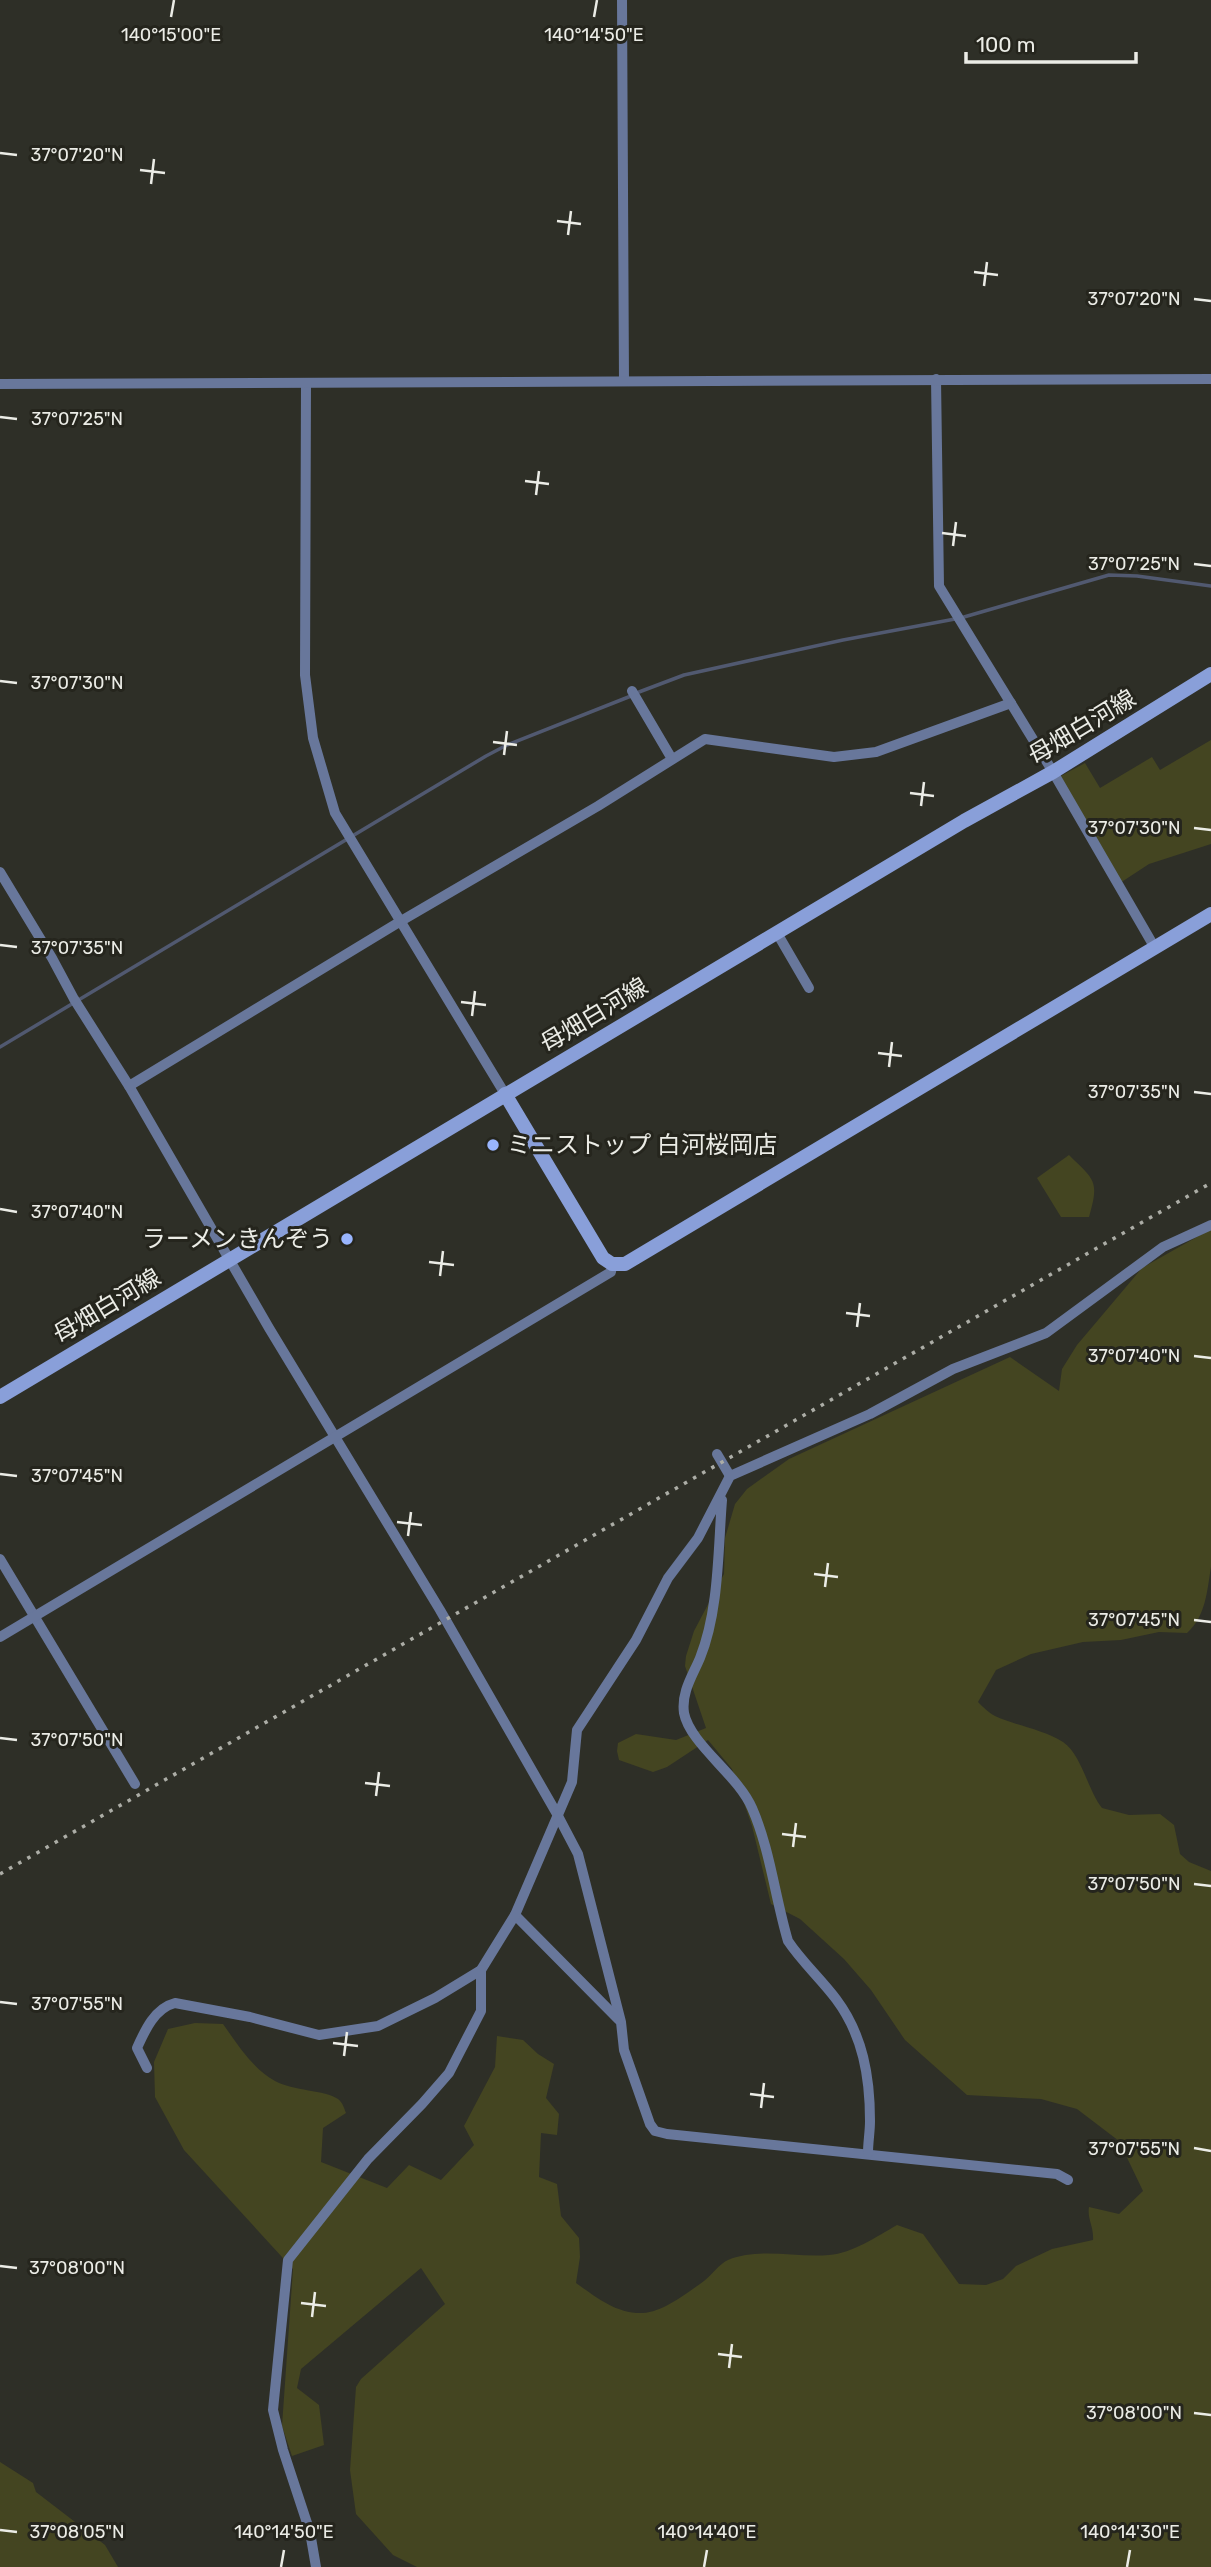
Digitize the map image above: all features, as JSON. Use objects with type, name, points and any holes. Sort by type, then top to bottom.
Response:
[{"type":"main road","name":"母畑白河線","points":[[0,1397],[964,821],[1053,772],[1211,674]]},
{"type":"main road","points":[[505,1094],[603,1258],[612,1264],[625,1264],[1211,914]]},
{"type":"street","points":[[622,0],[624,381]]},
{"type":"street","points":[[936,379],[939,586],[1053,772],[1155,948]]},
{"type":"street","points":[[0,384],[1211,379]]},
{"type":"street","points":[[306,383],[305,675],[313,738],[335,813],[505,1094]]},
{"type":"street","points":[[632,691],[672,759]]},
{"type":"street","points":[[129,1086],[401,921],[598,806],[705,739],[834,757],[859,756],[1010,704]]},
{"type":"street","points":[[0,872],[440,1610],[578,1853],[621,2022],[624,2050],[650,2124],[655,2130],[667,2134],[1057,2174],[1068,2180]]},
{"type":"street","points":[[777,933],[809,988]]},
{"type":"street","points":[[147,2068],[137,2048],[147,2027],[167,2005],[174,2003],[250,2017],[319,2035],[378,2026],[435,1998],[481,1970],[515,1915],[572,1782],[578,1730],[636,1640],[668,1578],[698,1538],[730,1476],[870,1414],[953,1369],[1046,1333],[1163,1247],[1211,1225]]},
{"type":"street","points":[[0,1637],[611,1272],[612,1264]]},
{"type":"street","points":[[718,1454],[730,1476]]},
{"type":"street","points":[[722,1495],[709,1631],[687,1684],[684,1711],[687,1721],[703,1745],[739,1785],[752,1809],[788,1941],[797,1955],[835,1997],[858,2034],[864,2056],[870,2120],[868,2153]]},
{"type":"street","points":[[0,1559],[135,1784]]},
{"type":"street","points":[[515,1915],[621,2022]]},
{"type":"street","points":[[316,2567],[310,2532],[273,2410],[288,2260],[368,2160],[449,2073],[481,2011],[481,1970]]},
{"type":"green space","points":[[1211,740],[1211,844],[1149,864],[1120,883],[1059,777],[1085,763],[1100,788],[1152,757],[1160,770]]},
{"type":"green space","points":[[1069,1155],[1089,1176],[1094,1188],[1089,1217],[1061,1217],[1037,1178]]},
{"type":"green space","points":[[1211,1229],[1211,1567],[1205,1603],[1198,1619],[1187,1633],[1159,1632],[1121,1640],[1083,1642],[1031,1654],[996,1670],[978,1702],[995,1716],[1063,1742],[1075,1755],[1102,1808],[1129,1815],[1160,1814],[1174,1825],[1180,1854],[1189,1862],[1211,1871],[1211,2567],[417,2567],[393,2555],[356,2514],[350,2470],[356,2387],[361,2379],[445,2304],[421,2268],[301,2369],[297,2388],[319,2405],[324,2445],[292,2456],[282,2426],[293,2269],[184,2150],[155,2097],[154,2062],[168,2029],[195,2023],[223,2024],[246,2056],[267,2076],[291,2087],[338,2099],[346,2113],[323,2128],[321,2162],[387,2188],[409,2165],[441,2180],[474,2145],[464,2126],[495,2067],[497,2036],[523,2040],[554,2064],[546,2098],[559,2114],[557,2135],[541,2133],[539,2177],[557,2184],[561,2216],[579,2238],[580,2257],[576,2283],[607,2304],[624,2311],[643,2313],[667,2306],[704,2281],[725,2262],[740,2256],[765,2253],[816,2256],[838,2254],[864,2244],[897,2225],[923,2234],[959,2284],[986,2285],[1003,2279],[1016,2266],[1052,2249],[1093,2240],[1089,2207],[1119,2214],[1143,2191],[1119,2141],[1077,2109],[1041,2099],[967,2095],[905,2040],[871,1990],[844,1959],[800,1919],[771,1904],[752,1826],[732,1769],[708,1740],[667,1767],[653,1772],[619,1760],[617,1751],[618,1743],[636,1734],[676,1740],[706,1728],[685,1666],[686,1656],[694,1631],[724,1574],[725,1538],[735,1504],[747,1489],[789,1459],[1010,1357],[1059,1391],[1062,1369],[1077,1345],[1142,1268]]},
{"type":"green space","points":[[0,2462],[33,2483],[36,2492],[105,2545],[118,2567],[0,2567]]},
{"type":"waterway","points":[[964,617],[1109,575],[1211,586]]},
{"type":"waterway","points":[[639,692],[684,675],[955,619]]},
{"type":"waterway","points":[[0,1047],[486,756],[507,745],[631,696]]},
{"type":"railway","points":[[0,1874],[1211,1183]]},
{"type":"place","name":"ミニストップ 白河桜岡店","points":[[493,1145]]},
{"type":"place","name":"ラーメンきんぞう","points":[[347,1239]]}]
